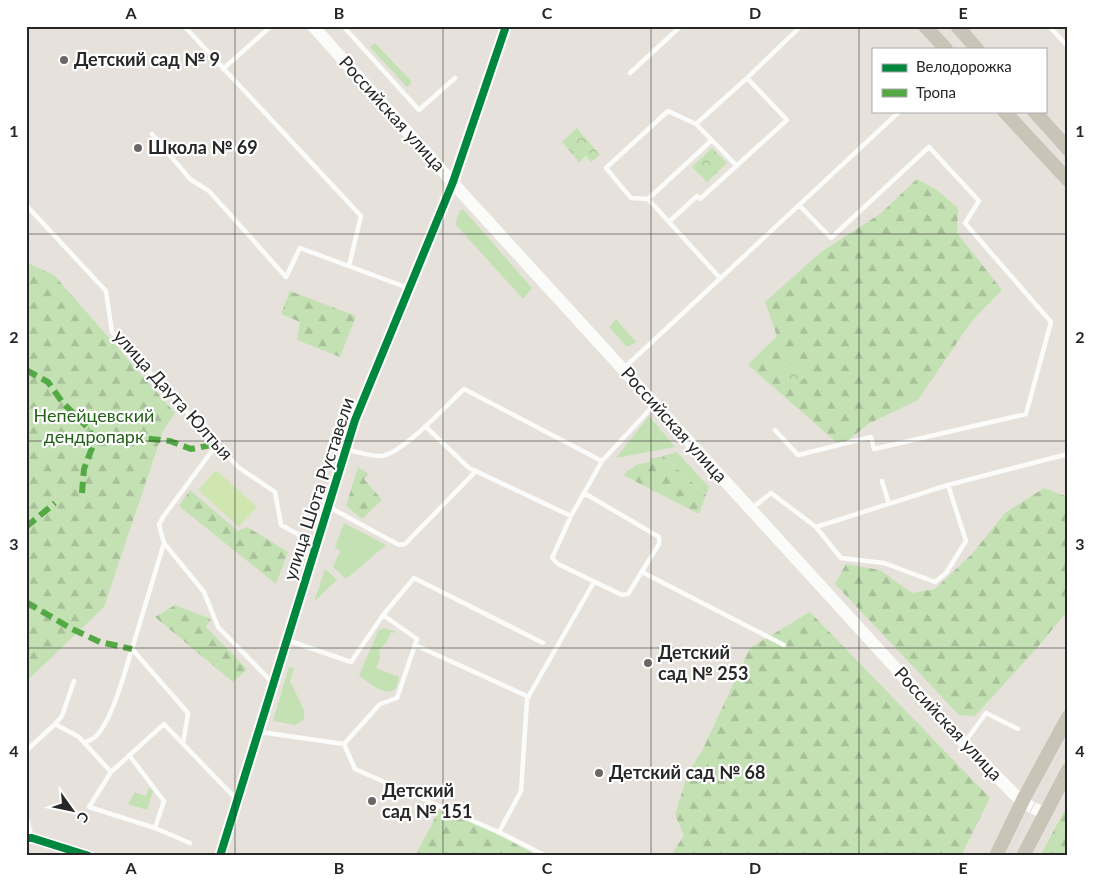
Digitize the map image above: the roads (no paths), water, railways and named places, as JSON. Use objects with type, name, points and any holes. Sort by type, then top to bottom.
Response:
[{"type":"main road","name":"Российская улица","points":[[313,26],[654,405],[964,743],[1022,802],[1045,814]]},
{"type":"main road","name":"улица Шота Руставели","points":[[220,856],[355,420],[453,182],[506,26]]},
{"type":"main road","points":[[925,26],[945,48]]},
{"type":"main road","points":[[957,26],[976,48]]},
{"type":"main road","points":[[1005,112],[1067,178]]},
{"type":"main road","points":[[1035,112],[1068,149]]},
{"type":"main road","points":[[996,856],[1022,802],[1068,717]]},
{"type":"main road","points":[[1023,856],[1068,770]]},
{"type":"street","points":[[29,838],[89,856]]},
{"type":"lane","points":[[184,26],[361,216],[349,266]]},
{"type":"lane","points":[[223,69],[271,26]]},
{"type":"lane","points":[[343,26],[419,110],[455,78]]},
{"type":"lane","points":[[630,73],[681,26]]},
{"type":"lane","points":[[1049,26],[1068,47]]},
{"type":"lane","points":[[696,124],[800,27]]},
{"type":"lane","points":[[669,222],[697,196],[700,199],[788,120],[747,78]]},
{"type":"lane","points":[[720,278],[648,200],[631,198],[606,168],[668,111],[696,124],[737,166]]},
{"type":"lane","points":[[623,369],[899,112]]},
{"type":"lane","points":[[152,134],[190,179],[210,191],[286,277],[300,248],[409,288]]},
{"type":"lane","points":[[648,200],[712,140]]},
{"type":"lane","points":[[775,430],[798,455],[871,437],[874,449],[1026,414],[1052,322],[965,223],[979,201],[929,147],[831,238],[799,205]]},
{"type":"lane","name":"улица Даута Юлтыя","points":[[26,205],[106,291],[112,332],[238,467],[274,492],[281,525],[316,544]]},
{"type":"lane","points":[[346,450],[381,456],[394,452],[464,389],[602,462]]},
{"type":"lane","points":[[584,493],[659,537],[659,544],[628,594],[622,595],[594,582],[558,564],[552,558],[571,516],[584,493],[602,462],[654,405]]},
{"type":"lane","points":[[425,426],[469,468],[571,516]]},
{"type":"lane","points":[[217,444],[163,517],[160,525],[164,542],[204,592],[218,627],[273,684]]},
{"type":"lane","points":[[816,527],[948,485],[1068,454]]},
{"type":"lane","points":[[328,506],[399,545],[405,544],[476,471]]},
{"type":"lane","points":[[882,482],[889,504]]},
{"type":"lane","points":[[751,509],[771,493],[816,527],[840,558],[884,563],[935,582],[946,573],[966,541],[948,485]]},
{"type":"lane","points":[[84,743],[95,737],[118,695],[164,542]]},
{"type":"lane","points":[[642,572],[784,645]]},
{"type":"lane","points":[[287,640],[351,662],[382,615],[414,578],[543,643]]},
{"type":"lane","points":[[499,832],[521,791],[527,699],[594,582]]},
{"type":"lane","points":[[344,744],[380,704],[397,698],[415,645],[417,638],[382,615]]},
{"type":"lane","points":[[415,645],[528,697]]},
{"type":"lane","points":[[132,649],[188,713],[183,744]]},
{"type":"lane","points":[[26,751],[62,716],[74,681]]},
{"type":"lane","points":[[964,743],[986,712],[1018,729]]},
{"type":"lane","points":[[55,724],[79,737],[111,772]]},
{"type":"lane","points":[[190,843],[155,828],[89,806],[111,772],[164,724],[237,801]]},
{"type":"lane","points":[[259,732],[344,744]]},
{"type":"lane","points":[[344,744],[355,769],[499,832],[546,856]]},
{"type":"lane","points":[[129,755],[164,801],[155,828]]},
{"type":"lane","points":[[26,815],[29,838]]},
{"type":"tram line","points":[[1007,856],[1068,740]]},
{"type":"place","name":"Детский сад № 9","points":[[64,60]]},
{"type":"place","name":"Школа № 69","points":[[138,148]]},
{"type":"place","name":"Детский сад № 253","points":[[648,663]]},
{"type":"place","name":"Детский сад № 68","points":[[599,773]]},
{"type":"place","name":"Детский сад № 151","points":[[372,801]]},
{"type":"park label","name":"Непейцевский дендропарк","points":[[94,426]]}]
